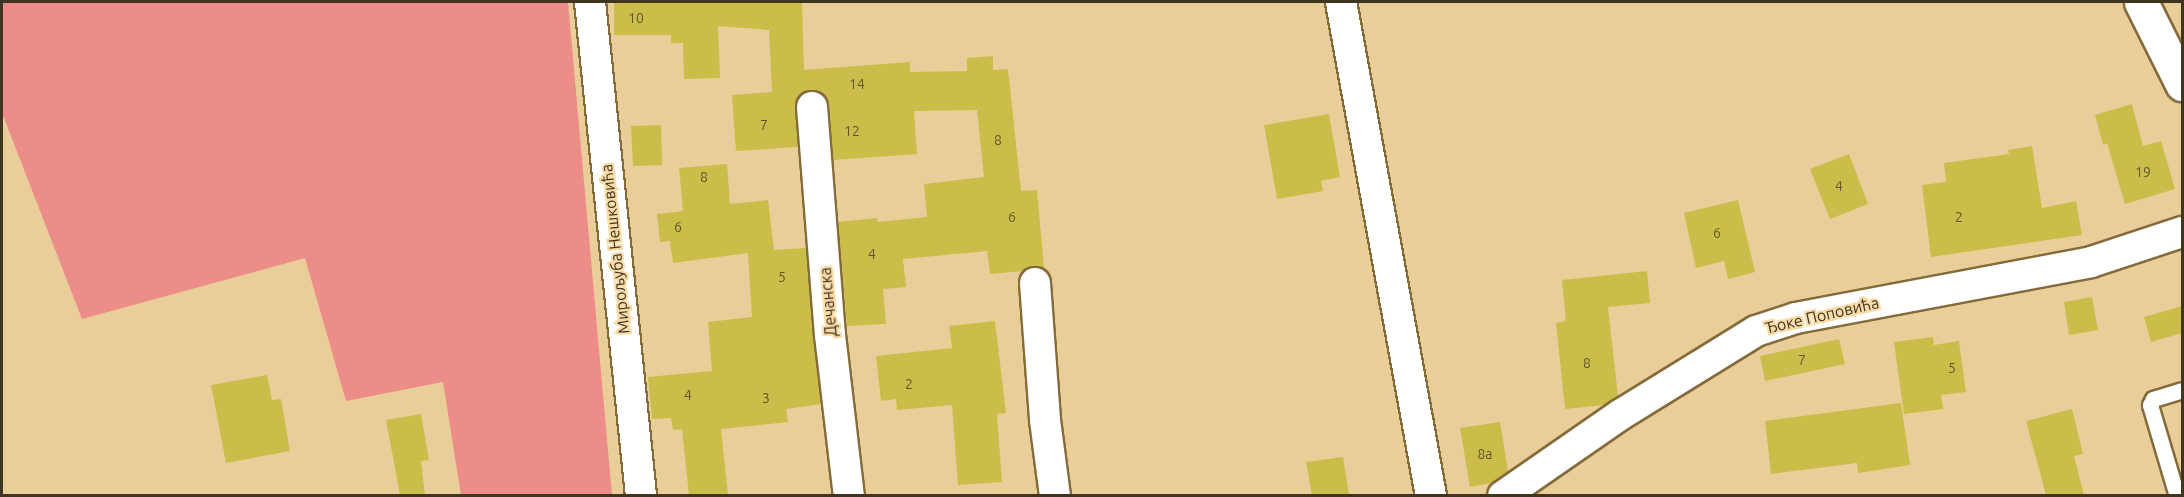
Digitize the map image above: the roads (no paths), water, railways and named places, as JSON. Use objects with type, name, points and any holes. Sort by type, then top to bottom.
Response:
[{"type":"main road","points":[[2141,2],[2182,84]]},
{"type":"street","name":"Мирољуба Нешковића","points":[[590,2],[641,495]]},
{"type":"street","points":[[1341,2],[1431,495]]},
{"type":"street","name":"Дечанска","points":[[812,107],[830,335],[849,495]]},
{"type":"street","name":"Ђоке Поповића","points":[[1503,495],[1620,415],[1756,331],[1796,318],[2091,262],[2182,232]]},
{"type":"street","points":[[1035,283],[1045,420],[1055,495]]},
{"type":"lane","points":[[2177,495],[2150,405],[2153,399],[2182,390]]}]
